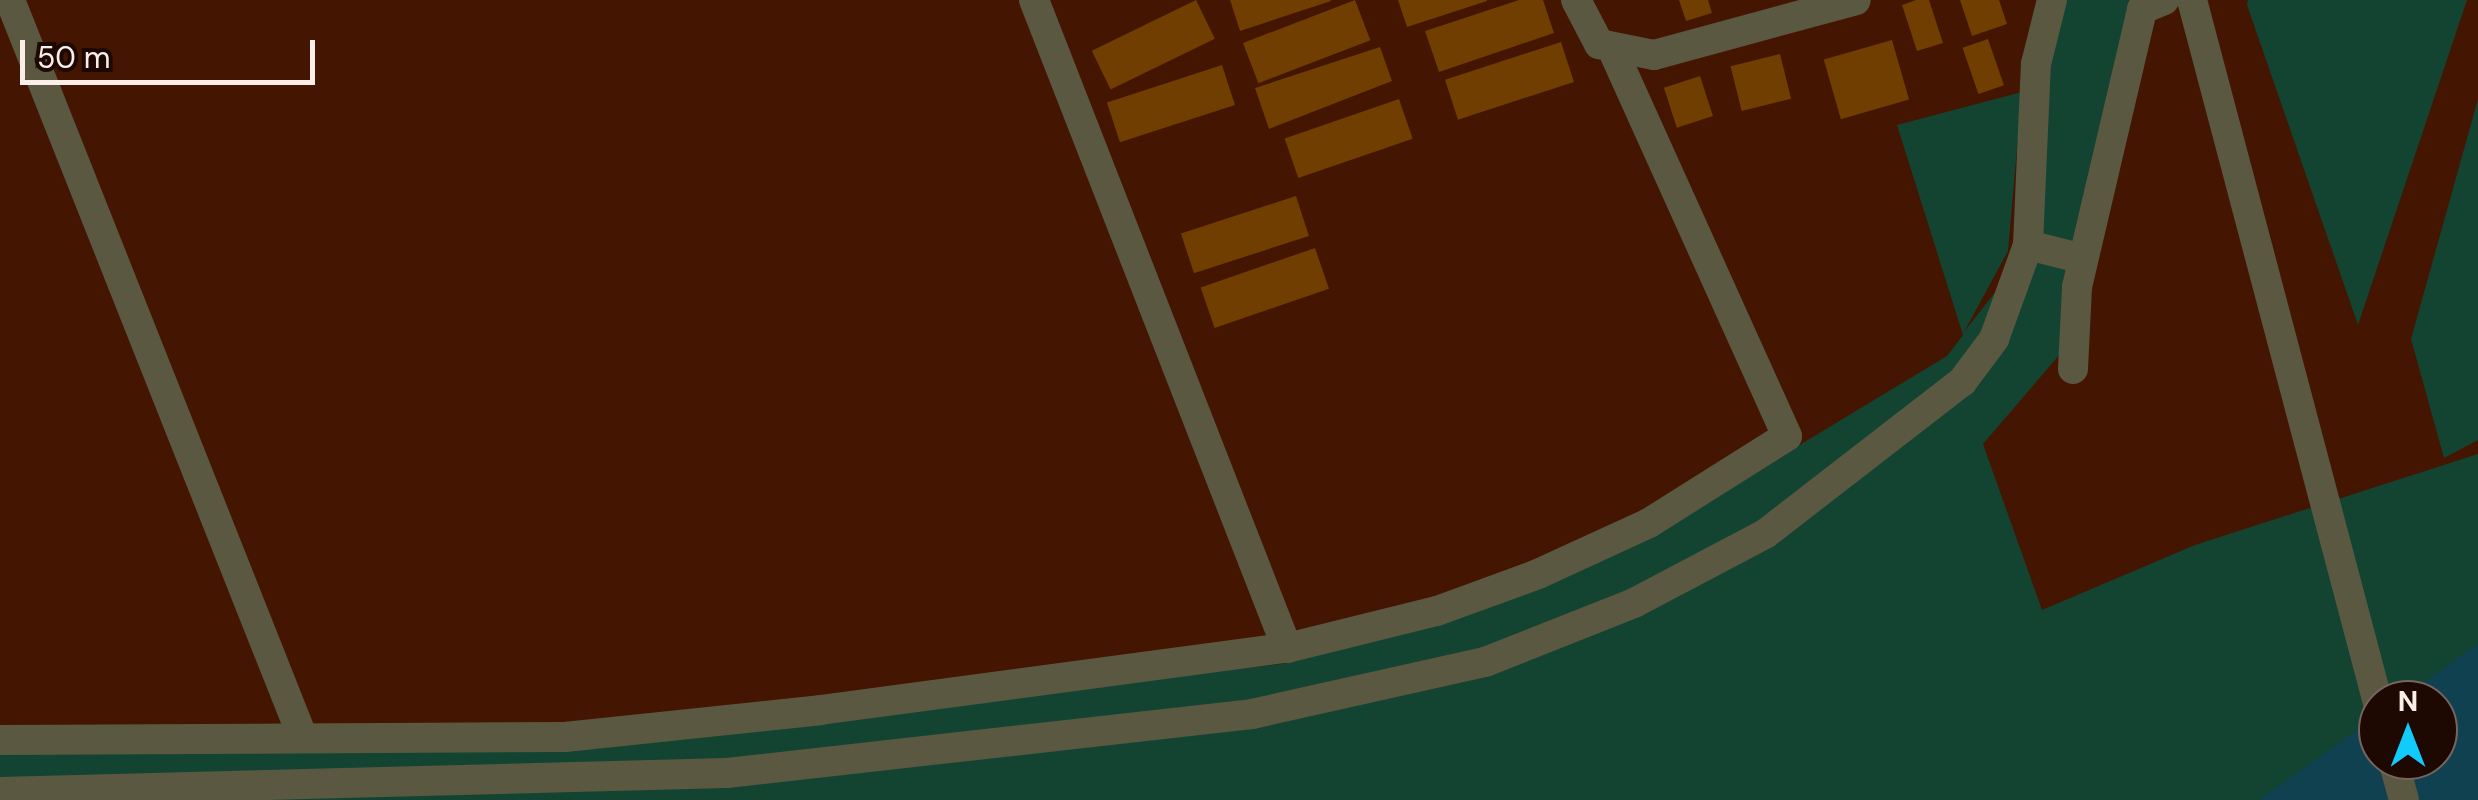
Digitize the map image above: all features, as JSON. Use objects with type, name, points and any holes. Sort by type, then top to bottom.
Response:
[{"type":"street","points":[[10,0],[303,738]]},
{"type":"street","points":[[1034,0],[1287,648]]},
{"type":"street","points":[[1576,0],[1599,44],[1614,52],[1654,55],[1856,0]]},
{"type":"street","points":[[0,792],[727,773],[1252,714],[1485,662],[1634,603],[1764,534],[1870,460],[1962,382],[1994,338],[2028,246],[2036,64],[2052,0]]},
{"type":"street","points":[[2073,369],[2084,258],[2142,9],[2164,0]]},
{"type":"street","points":[[2192,0],[2372,680]]},
{"type":"street","points":[[0,740],[565,737],[1287,648],[1437,611],[1538,574],[1649,524],[1787,436],[1614,52]]},
{"type":"street","points":[[2028,246],[2084,258]]},
{"type":"green space","points":[[2052,0],[2146,0],[2087,245],[2028,245]]},
{"type":"green space","points":[[2248,0],[2467,0],[2358,325],[2247,5]]},
{"type":"green space","points":[[2022,92],[2008,251],[1964,332],[2024,255],[2066,255],[2067,346],[1983,444],[2042,610],[2195,545],[2478,454],[2478,800],[0,800],[0,746],[600,746],[1289,663],[1639,542],[1947,356],[1963,335],[1897,125]]},
{"type":"green space","points":[[2478,99],[2478,440],[2444,458],[2411,339]]},
{"type":"water","points":[[2478,644],[2478,800],[2259,800],[2358,729],[2358,780],[2458,780],[2458,680],[2427,680]]},
{"type":"building","points":[[1196,0],[1215,39],[1111,89],[1092,51]]},
{"type":"building","points":[[1230,0],[1330,0],[1331,1],[1240,31]]},
{"type":"building","points":[[1355,0],[1370,40],[1258,83],[1243,43]]},
{"type":"building","points":[[1398,0],[1487,0],[1487,1],[1407,27]]},
{"type":"building","points":[[1519,0],[1543,0],[1554,33],[1439,72],[1425,31]]},
{"type":"building","points":[[1679,0],[1708,0],[1712,13],[1686,21]]},
{"type":"building","points":[[1929,0],[1943,43],[1917,51],[1902,5]]},
{"type":"building","points":[[1960,0],[1999,0],[2007,24],[1972,36]]},
{"type":"building","points":[[1988,39],[2004,85],[1978,94],[1962,48]]},
{"type":"building","points":[[1892,40],[1909,100],[1841,119],[1824,60]]},
{"type":"building","points":[[1561,42],[1574,82],[1458,120],[1445,80]]},
{"type":"building","points":[[1380,47],[1392,81],[1269,129],[1255,88]]},
{"type":"building","points":[[1780,54],[1791,99],[1742,111],[1731,66]]},
{"type":"building","points":[[1222,65],[1235,105],[1120,142],[1107,102]]},
{"type":"building","points":[[1700,76],[1713,116],[1677,128],[1664,88]]},
{"type":"building","points":[[1399,99],[1413,139],[1298,178],[1285,138]]},
{"type":"building","points":[[1296,196],[1309,236],[1194,273],[1181,233]]},
{"type":"building","points":[[1315,248],[1329,289],[1215,328],[1201,287]]}]
